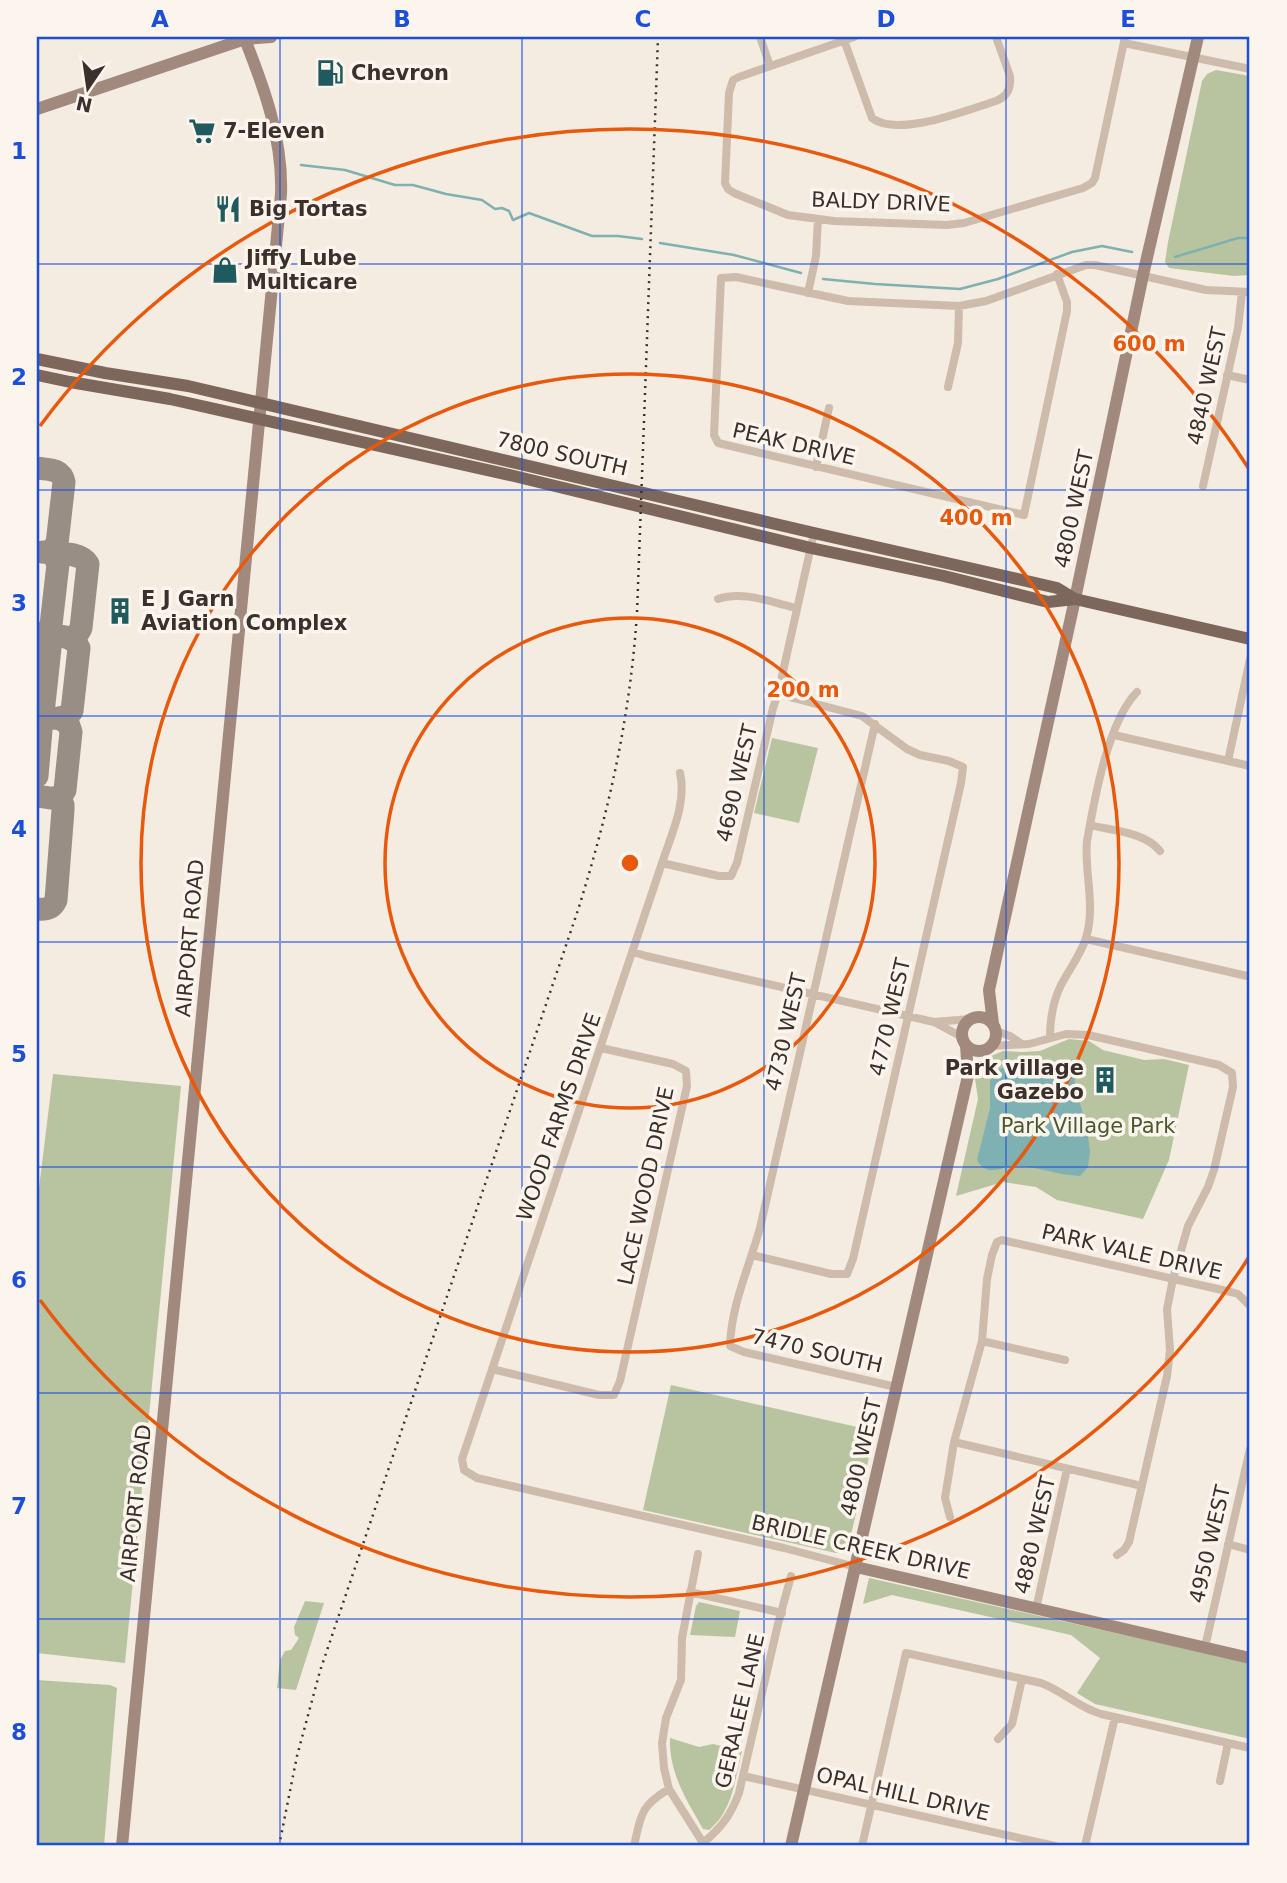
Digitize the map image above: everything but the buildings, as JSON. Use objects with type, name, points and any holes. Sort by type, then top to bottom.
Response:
[{"type":"main road","name":"7800 SOUTH","points":[[37,359],[188,386],[1057,588],[1075,599],[1250,639]]},
{"type":"main road","name":"7800 SOUTH","points":[[37,374],[70,383],[170,399],[501,473],[1048,602],[1075,599]]},
{"type":"street","points":[[37,109],[245,37],[271,37]]},
{"type":"street","name":"AIRPORT ROAD","points":[[122,1846],[281,194],[281,170],[272,117],[245,37]]},
{"type":"street","points":[[760,37],[770,66],[854,37]]},
{"type":"street","points":[[844,40],[872,118],[880,123],[909,125],[996,101],[1007,93],[1010,76],[996,37]]},
{"type":"street","name":"4800 WEST","points":[[792,1846],[968,1076],[963,1028],[989,990],[1143,275],[1198,37]]},
{"type":"street","points":[[1125,40],[1250,69]]},
{"type":"street","name":"BALDY DRIVE","points":[[770,66],[733,80],[730,87],[726,183],[728,189],[788,215],[818,219],[947,225],[1015,209],[1092,183],[1125,40]]},
{"type":"street","points":[[818,219],[816,256],[808,293],[848,301],[959,306],[986,301],[1086,265],[1206,290],[1246,292]]},
{"type":"street","name":"PEAK DRIVE","points":[[808,293],[736,277],[721,278],[714,435],[718,443],[1024,515],[1067,311],[1057,274]]},
{"type":"street","name":"4840 WEST","points":[[1203,486],[1246,292]]},
{"type":"street","points":[[948,387],[958,343],[959,306]]},
{"type":"street","points":[[1227,375],[1250,380]]},
{"type":"street","points":[[816,467],[830,408]]},
{"type":"street","name":"4690 WEST","points":[[662,863],[719,876],[731,876],[737,863],[814,533]]},
{"type":"street","points":[[718,599],[742,596],[797,608]]},
{"type":"street","points":[[1227,761],[1250,659]]},
{"type":"street","points":[[1050,1038],[1051,1018],[1059,989],[1086,939],[1091,911],[1086,853],[1105,758],[1125,707],[1137,692]]},
{"type":"street","points":[[778,694],[862,716],[875,724]]},
{"type":"street","name":"4770 WEST","points":[[752,1255],[831,1274],[847,1275],[853,1259],[963,767],[907,749],[875,724]]},
{"type":"street","name":"4730 WEST","points":[[730,1346],[730,1332],[752,1255],[875,724]]},
{"type":"street","points":[[1114,735],[1250,766]]},
{"type":"street","name":"WOOD FARMS DRIVE","points":[[464,1470],[462,1459],[662,863],[682,798],[680,773]]},
{"type":"street","points":[[1090,825],[1143,838],[1154,843],[1160,851]]},
{"type":"street","points":[[1086,939],[1247,976]]},
{"type":"street","points":[[633,952],[934,1022],[984,1017],[1022,1044]]},
{"type":"street","name":"4800 WEST","points":[[968,1076],[995,1040],[989,990]]},
{"type":"street","points":[[934,1022],[974,1050],[1022,1044],[1066,1034],[1088,1035],[1219,1065],[1232,1073],[1233,1087],[1214,1170],[1188,1226],[1173,1279],[1167,1309],[1170,1362],[1129,1542],[1117,1555]]},
{"type":"street","name":"LACE WOOD DRIVE","points":[[492,1369],[599,1395],[614,1395],[620,1381],[687,1086],[687,1071],[673,1064],[601,1048]]},
{"type":"street","name":"PARK VALE DRIVE","points":[[982,1341],[987,1279],[995,1246],[1002,1240],[1238,1294],[1250,1307]]},
{"type":"street","points":[[950,1517],[944,1498],[954,1442],[982,1341],[1065,1360]]},
{"type":"street","name":"7470 SOUTH","points":[[730,1346],[744,1352],[896,1387]]},
{"type":"street","points":[[954,1442],[1142,1486]]},
{"type":"street","name":"4950 WEST","points":[[1205,1647],[1250,1449]]},
{"type":"street","name":"4880 WEST","points":[[1036,1609],[1067,1469]]},
{"type":"street","name":"BRIDLE CREEK DRIVE","points":[[464,1470],[477,1478],[1250,1658]]},
{"type":"street","points":[[1228,1544],[1250,1550]]},
{"type":"street","points":[[698,1554],[682,1638],[681,1680],[666,1718],[662,1743],[664,1768],[670,1789],[704,1844]]},
{"type":"street","name":"GERALEE LANE","points":[[704,1844],[728,1819],[737,1800],[791,1576]]},
{"type":"street","points":[[690,1592],[782,1613]]},
{"type":"street","points":[[862,1846],[906,1653],[1053,1688],[1086,1709],[1250,1748]]},
{"type":"street","points":[[998,1739],[1011,1726],[1022,1679]]},
{"type":"street","points":[[1085,1846],[1115,1717]]},
{"type":"street","points":[[1220,1782],[1228,1743]]},
{"type":"street","name":"OPAL HILL DRIVE","points":[[743,1776],[1055,1846]]},
{"type":"street","points":[[634,1846],[642,1812],[649,1803],[670,1789]]},
{"type":"green space","points":[[1216,70],[1250,76],[1250,275],[1234,276],[1169,268],[1165,262],[1202,81],[1207,74]]},
{"type":"green space","points":[[772,738],[818,748],[799,823],[754,813]]},
{"type":"green space","name":"Park Village Park","points":[[1069,1039],[1089,1041],[1103,1050],[1144,1060],[1164,1059],[1189,1065],[1169,1160],[1143,1219],[1057,1200],[1036,1187],[1003,1182],[956,1196],[978,1099],[975,1079],[984,1059],[1003,1051],[1040,1051]]},
{"type":"green space","points":[[53,1074],[181,1086],[125,1663],[37,1653],[37,1204]]},
{"type":"green space","points":[[671,1385],[875,1431],[848,1548],[847,1544],[844,1545],[839,1550],[841,1553],[836,1553],[643,1510]]},
{"type":"green space","points":[[869,1578],[1250,1663],[1250,1739],[1095,1704],[1077,1693],[1100,1658],[1071,1635],[892,1595],[863,1604]]},
{"type":"green space","points":[[305,1601],[324,1603],[296,1690],[277,1688],[280,1660],[299,1638],[295,1635],[294,1627]]},
{"type":"green space","points":[[699,1602],[740,1611],[735,1637],[690,1635]]},
{"type":"green space","points":[[37,1680],[110,1685],[117,1688],[104,1846],[37,1846]]},
{"type":"green space","points":[[670,1738],[699,1747],[713,1744],[742,1751],[728,1804],[709,1830],[703,1829],[680,1785],[672,1763]]},
{"type":"water","points":[[1067,1060],[1074,1074],[1076,1091],[1086,1123],[1090,1151],[1088,1167],[1080,1176],[1025,1167],[993,1170],[982,1166],[977,1160],[990,1108],[990,1081],[1000,1069],[1008,1066],[1021,1069],[1029,1065]]},
{"type":"waterway","points":[[301,165],[345,170],[395,185],[413,185],[482,200],[495,209],[509,211],[513,220],[529,213],[592,236],[642,239]]},
{"type":"waterway","points":[[1175,257],[1238,238],[1250,238]]},
{"type":"waterway","points":[[660,243],[734,255],[801,273]]},
{"type":"waterway","points":[[823,279],[960,289],[998,279],[1072,252],[1102,246],[1132,252]]},
{"type":"taxiway","points":[[37,468],[57,472],[64,482],[57,544],[49,553],[58,564],[51,625],[41,635],[48,640],[50,648],[44,704],[37,714]]},
{"type":"taxiway","points":[[43,552],[74,555],[88,564],[81,628],[77,635],[70,638]]},
{"type":"taxiway","points":[[37,634],[67,638],[79,648],[72,711],[60,718],[37,716]]},
{"type":"taxiway","points":[[55,798],[65,790],[71,732],[68,723],[58,718]]},
{"type":"taxiway","points":[[37,719],[41,730],[37,776]]},
{"type":"taxiway","points":[[37,796],[57,799],[63,805],[56,900],[48,908],[37,909]]},
{"type":"railway","points":[[279,1846],[297,1756],[320,1671],[578,910],[616,764],[629,690],[637,613],[658,37]]},
{"type":"place","name":"Chevron","points":[[330,73]]},
{"type":"place","name":"7-Eleven","points":[[202,131]]},
{"type":"place","name":"Big Tortas","points":[[228,209]]},
{"type":"place","name":"Jiffy Lube Multicare","points":[[225,270]]},
{"type":"place","name":"E J Garn Aviation Complex","points":[[120,611]]},
{"type":"place","name":"Park village Gazebo","points":[[1105,1080]]}]
